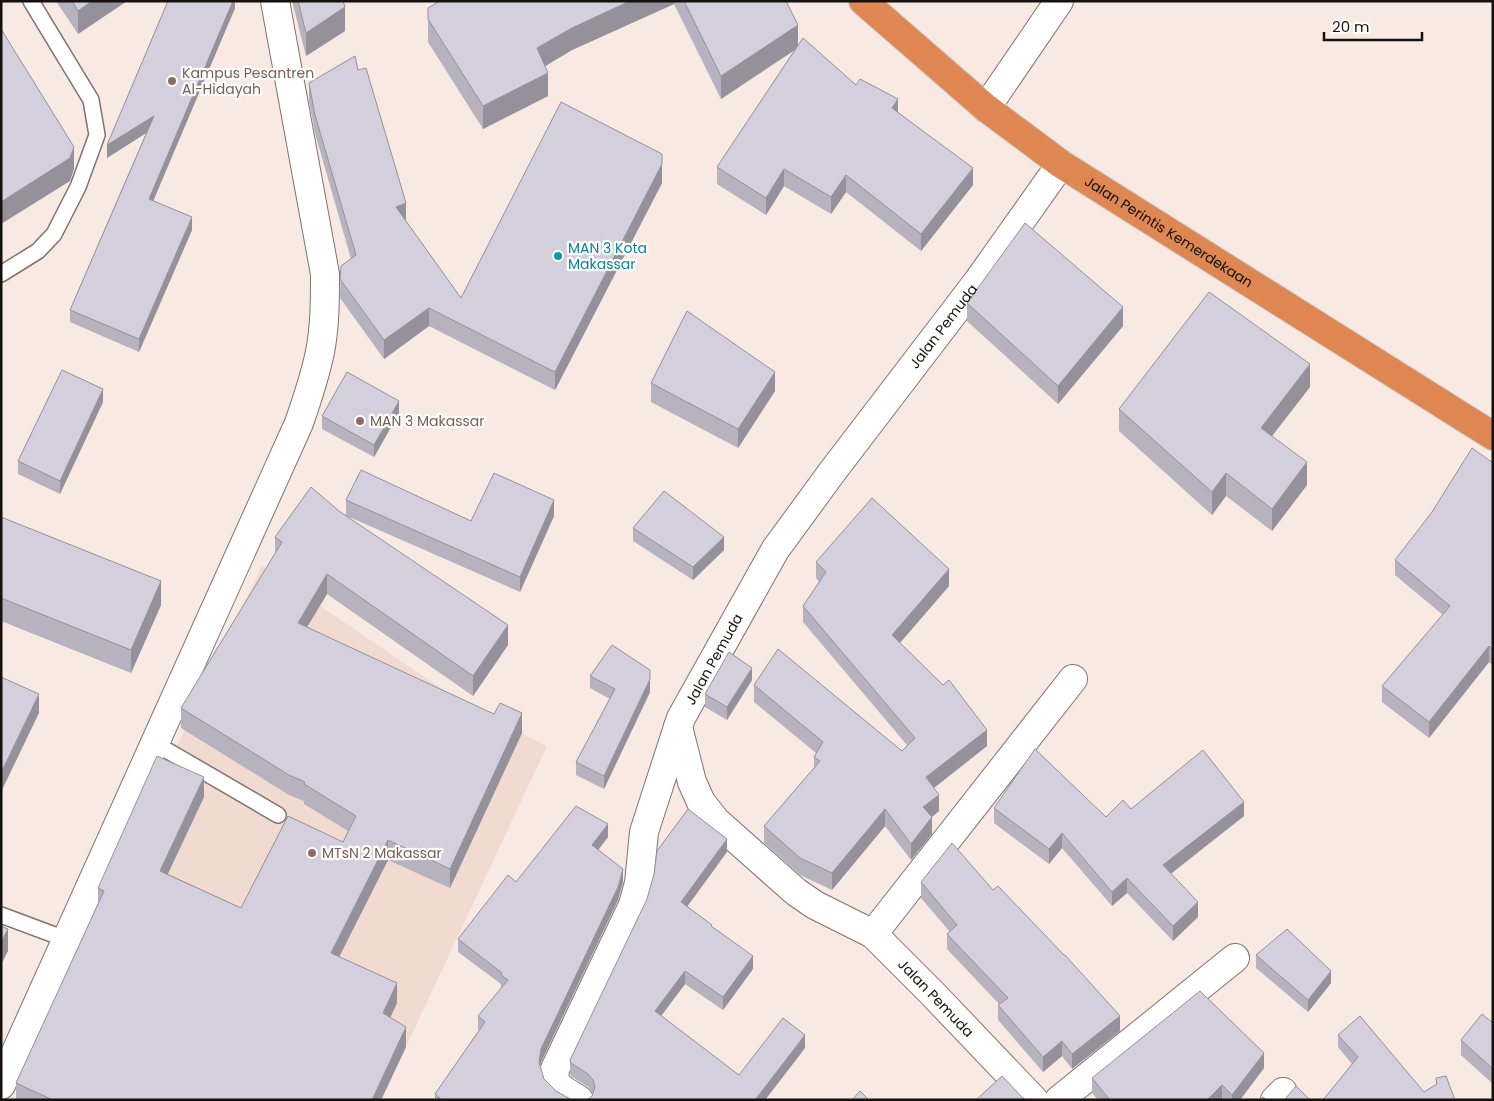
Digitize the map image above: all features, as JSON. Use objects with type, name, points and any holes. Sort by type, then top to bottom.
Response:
[{"type":"highway","name":"Jalan Perintis Kemerdekaan","points":[[863,1],[979,102],[1061,164],[1493,436]]},
{"type":"street","points":[[1,1085],[300,423],[312,386],[320,351],[324,318],[325,274],[275,1]]},
{"type":"street","points":[[979,102],[1036,1]]},
{"type":"street","points":[[979,102],[1059,1]]},
{"type":"street","name":"Jalan Pemuda","points":[[1034,1100],[873,934],[822,909],[796,892],[716,821],[701,802],[692,782],[678,727],[681,718],[775,550],[978,281],[1061,164]]},
{"type":"street","points":[[873,934],[1073,680]]},
{"type":"street","points":[[580,1100],[556,1083],[554,1078],[555,1069],[633,905],[639,883],[644,832],[678,727]]},
{"type":"street","points":[[1059,1100],[1235,958]]},
{"type":"lane","points":[[1,274],[38,251],[54,234],[78,187],[97,135],[91,100],[31,1]]},
{"type":"lane","points":[[156,744],[278,815]]},
{"type":"lane","points":[[1,915],[68,940]]},
{"type":"shaded area","name":"MTsN 2 Makassar","points":[[262,566],[471,709],[547,746],[381,1100],[331,1100],[89,938]]},
{"type":"building","points":[[72,1],[92,1],[78,11]]},
{"type":"building","points":[[168,1],[233,1],[149,199],[192,217],[139,339],[70,310],[154,116],[107,145]]},
{"type":"building","points":[[298,1],[343,1],[345,7],[306,33]]},
{"type":"building","points":[[440,1],[630,1],[572,28],[537,48],[548,73],[483,106],[428,19],[428,8]]},
{"type":"building","points":[[684,1],[786,1],[798,25],[721,76]]},
{"type":"building","points":[[1,29],[74,147],[70,158],[1,202]]},
{"type":"building","points":[[803,38],[856,85],[860,79],[898,99],[892,108],[973,168],[921,234],[846,175],[831,197],[784,169],[766,198],[717,167]]},
{"type":"building","points":[[355,56],[358,70],[366,68],[406,203],[396,207],[461,298],[561,102],[662,154],[662,164],[555,372],[429,308],[384,340],[340,279],[341,266],[356,255],[315,115],[309,83]]},
{"type":"building","points":[[1025,223],[1123,307],[1058,386],[967,303]]},
{"type":"building","points":[[1209,292],[1310,364],[1261,428],[1307,462],[1272,509],[1226,473],[1212,492],[1119,409]]},
{"type":"building","points":[[687,311],[775,372],[738,429],[651,383]]},
{"type":"building","points":[[62,370],[103,389],[60,481],[18,461]]},
{"type":"building","name":"MAN 3 Makassar","points":[[347,372],[399,401],[374,445],[322,416]]},
{"type":"building","points":[[1472,448],[1493,463],[1493,650],[1489,646],[1429,722],[1382,686],[1450,606],[1395,560],[1432,512]]},
{"type":"building","points":[[361,470],[471,521],[494,473],[554,500],[520,577],[346,500]]},
{"type":"building","name":"MTsN 2 Makassar","points":[[311,487],[339,511],[508,625],[473,676],[327,574],[298,623],[494,714],[500,703],[522,713],[450,869],[388,840],[331,953],[397,983],[383,1013],[406,1027],[372,1100],[53,1100],[16,1083],[104,891],[98,888],[157,756],[204,777],[160,871],[241,908],[288,816],[343,842],[356,816],[304,784],[305,782],[289,775],[181,708],[282,542],[275,537]]},
{"type":"building","points":[[664,491],[724,537],[693,567],[633,528]]},
{"type":"building","points":[[872,498],[949,569],[892,635],[943,685],[949,680],[987,730],[926,777],[939,795],[923,807],[932,817],[911,844],[885,809],[832,873],[800,858],[764,826],[820,761],[814,757],[823,742],[754,685],[778,649],[902,751],[915,738],[803,606],[826,572],[816,562]]},
{"type":"building","points":[[1,517],[161,581],[131,650],[1,598]]},
{"type":"building","points":[[612,645],[650,670],[650,679],[604,776],[576,762],[615,689],[590,676]]},
{"type":"building","points":[[729,652],[752,668],[727,707],[705,694]]},
{"type":"building","points":[[1,677],[39,694],[1,773]]},
{"type":"building","points":[[1035,749],[1106,817],[1123,800],[1131,809],[1203,750],[1244,802],[1163,865],[1198,902],[1173,926],[1127,878],[1112,892],[1062,833],[1049,849],[994,808]]},
{"type":"building","points":[[576,806],[608,824],[592,845],[623,869],[618,887],[541,1049],[539,1062],[544,1079],[556,1091],[572,1100],[442,1100],[435,1094],[485,1022],[478,1016],[508,980],[501,975],[502,973],[458,939],[508,875],[516,882]]},
{"type":"building","points":[[688,809],[727,839],[681,902],[753,956],[723,997],[685,971],[655,1011],[739,1075],[783,1018],[805,1035],[755,1100],[587,1100],[592,1096],[595,1087],[593,1080],[588,1074],[571,1063],[570,1060],[647,899],[654,874],[657,851]]},
{"type":"building","points":[[952,843],[993,890],[998,886],[1065,955],[1120,1016],[1072,1054],[1062,1041],[1043,1057],[998,1005],[1008,998],[947,934],[957,925],[921,882]]},
{"type":"building","points":[[1,926],[8,929],[1,942]]},
{"type":"building","points":[[1287,929],[1331,971],[1308,1000],[1256,955]]},
{"type":"building","points":[[1200,991],[1264,1053],[1232,1095],[1222,1085],[1207,1100],[1110,1100],[1092,1078]]},
{"type":"building","points":[[1482,1014],[1493,1023],[1493,1069],[1461,1040]]},
{"type":"building","points":[[1360,1016],[1424,1092],[1437,1084],[1436,1078],[1446,1076],[1455,1100],[1323,1100],[1358,1057],[1338,1035]]},
{"type":"building","points":[[1002,1076],[1026,1100],[976,1100]]},
{"type":"building","points":[[1296,1086],[1310,1100],[1284,1100]]},
{"type":"building","points":[[860,1091],[869,1100],[852,1100]]},
{"type":"place","name":"Kampus Pesantren Al-Hidayah","points":[[172,81]]},
{"type":"place","name":"MAN 3 Kota Makassar","points":[[558,256]]},
{"type":"place","name":"MAN 3 Makassar","points":[[360,421]]},
{"type":"place","name":"MTsN 2 Makassar","points":[[312,853]]}]
